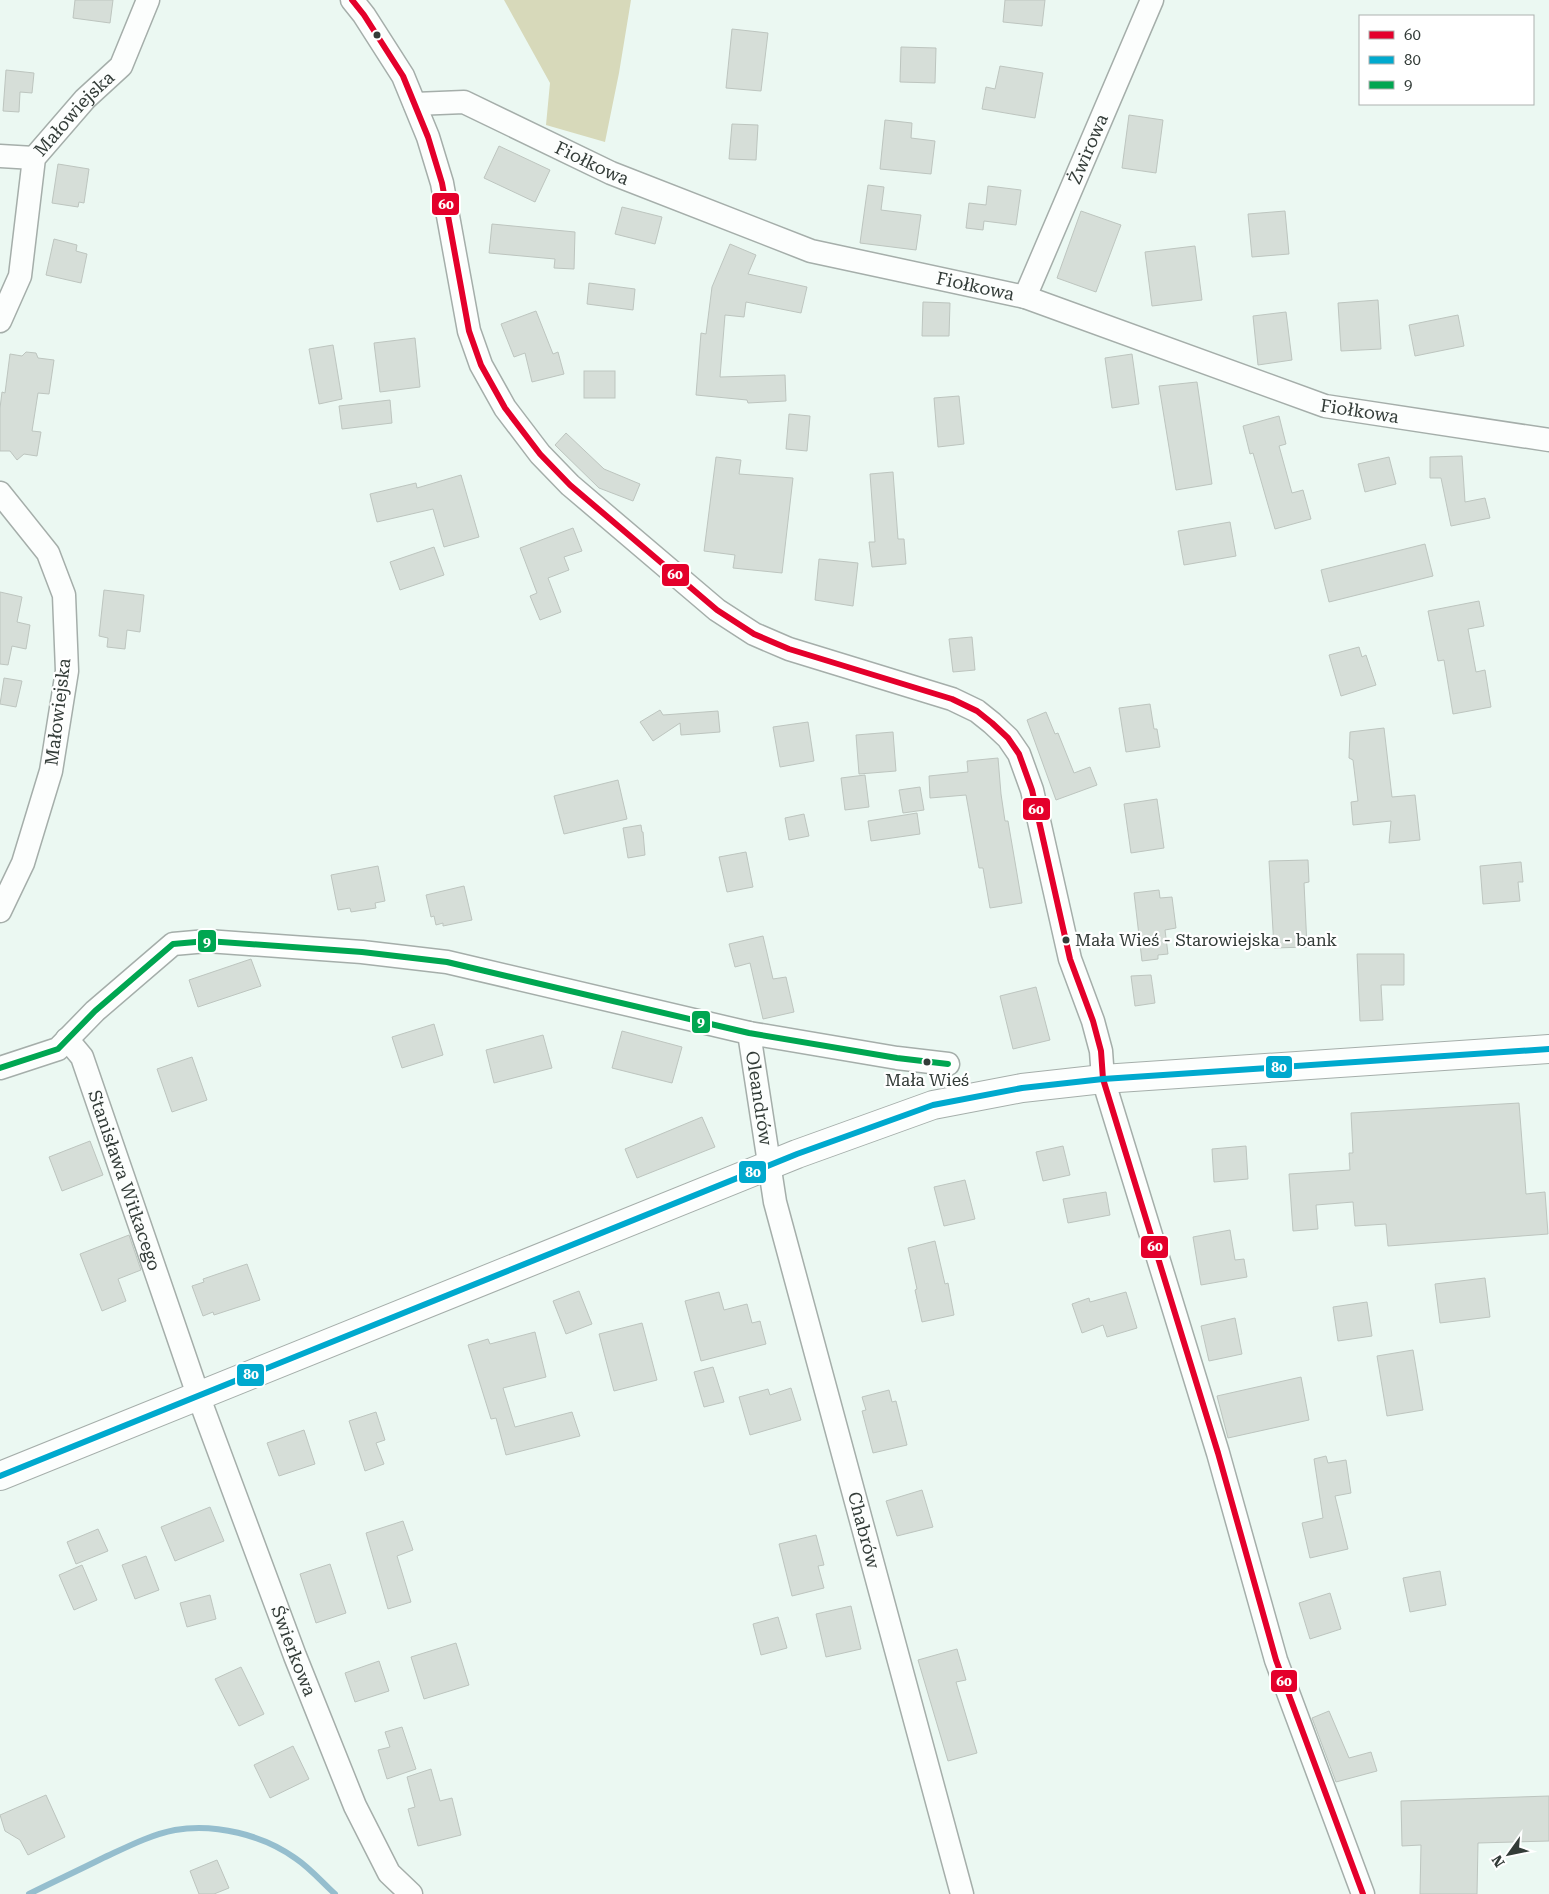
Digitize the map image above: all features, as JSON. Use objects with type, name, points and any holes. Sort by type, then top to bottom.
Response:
[{"type":"street","name":"Małowiejska","points":[[0,321],[20,276],[34,158],[85,99],[121,66],[148,0]]},
{"type":"street","points":[[352,0],[364,14],[403,76],[428,137],[442,183],[469,331],[481,365],[505,408],[540,454],[570,485],[717,610],[754,634],[789,649],[952,699],[977,711],[992,723],[1008,738],[1019,754],[1032,790],[1070,959],[1093,1021],[1101,1051],[1103,1079],[1218,1453],[1276,1660],[1363,1894]]},
{"type":"street","name":"Żwirowa","points":[[1026,297],[1152,0]]},
{"type":"street","name":"Fiołkowa","points":[[415,104],[464,102],[611,173],[811,251],[1026,297],[1325,406],[1549,440]]},
{"type":"street","points":[[0,156],[34,158]]},
{"type":"street","name":"Małowiejska","points":[[0,493],[48,553],[64,595],[67,671],[51,771],[22,863],[0,911]]},
{"type":"street","name":"Oleandrów","points":[[67,1039],[173,944],[207,941],[362,952],[447,962],[749,1033],[897,1058],[948,1064]]},
{"type":"street","name":"Oleandrów","points":[[749,1033],[771,1165]]},
{"type":"street","points":[[0,1068],[58,1049],[67,1039]]},
{"type":"street","name":"Stanisława Witkacego","points":[[67,1039],[82,1057],[198,1395]]},
{"type":"street","points":[[0,1476],[771,1165],[933,1105],[1022,1088],[1103,1079],[1549,1049]]},
{"type":"street","name":"Chabrów","points":[[771,1165],[778,1211],[962,1894]]},
{"type":"street","name":"Świerkowa","points":[[198,1395],[295,1656],[355,1806],[389,1873],[411,1894]]},
{"type":"green space","points":[[504,0],[631,0],[605,142],[546,125],[550,83]]},
{"type":"building","points":[[75,0],[113,0],[110,23],[73,18]]},
{"type":"building","points":[[1005,0],[1045,0],[1042,26],[1003,22]]},
{"type":"building","points":[[732,29],[768,33],[761,91],[726,88]]},
{"type":"building","points":[[901,47],[936,48],[935,83],[900,82]]},
{"type":"building","points":[[1000,66],[1043,73],[1035,118],[982,109],[986,87],[995,89]]},
{"type":"building","points":[[6,70],[34,73],[32,93],[20,92],[19,112],[3,111]]},
{"type":"building","points":[[1129,115],[1163,120],[1156,173],[1122,168]]},
{"type":"building","points":[[885,120],[912,123],[911,138],[935,141],[931,174],[880,169]]},
{"type":"building","points":[[732,124],[758,125],[756,160],[729,159]]},
{"type":"building","points":[[499,146],[550,170],[535,202],[484,178]]},
{"type":"building","points":[[58,164],[89,169],[84,203],[79,202],[78,207],[52,203]]},
{"type":"building","points":[[868,185],[884,187],[881,210],[921,215],[916,250],[860,243]]},
{"type":"building","points":[[988,186],[1021,190],[1016,225],[984,221],[983,230],[966,228],[969,203],[986,205]]},
{"type":"building","points":[[622,207],[662,217],[655,244],[615,234]]},
{"type":"building","points":[[1081,211],[1121,225],[1096,292],[1057,278]]},
{"type":"building","points":[[1285,211],[1289,254],[1252,257],[1248,214]]},
{"type":"building","points":[[492,224],[575,232],[574,269],[554,268],[555,259],[489,253]]},
{"type":"building","points":[[54,239],[77,245],[76,251],[87,254],[81,283],[46,275]]},
{"type":"building","points":[[730,244],[756,255],[748,274],[807,287],[801,313],[746,302],[744,317],[725,315],[720,377],[785,375],[786,401],[748,403],[747,400],[696,395],[701,333],[706,334],[712,287]]},
{"type":"building","points":[[1195,246],[1202,300],[1152,306],[1145,252]]},
{"type":"building","points":[[589,283],[635,289],[633,310],[587,304]]},
{"type":"building","points":[[1378,300],[1381,349],[1341,351],[1338,303]]},
{"type":"building","points":[[923,302],[950,303],[949,336],[922,336]]},
{"type":"building","points":[[536,311],[553,354],[558,352],[564,374],[532,382],[525,353],[514,357],[501,324]]},
{"type":"building","points":[[1286,312],[1292,360],[1258,365],[1253,316]]},
{"type":"building","points":[[1458,315],[1464,346],[1415,356],[1409,325]]},
{"type":"building","points":[[415,338],[420,387],[380,392],[374,343]]},
{"type":"building","points":[[333,345],[342,399],[319,404],[309,349]]},
{"type":"building","points":[[26,352],[36,353],[38,358],[54,360],[49,394],[38,393],[32,431],[41,432],[37,456],[24,454],[17,460],[10,451],[0,451],[0,408],[2,392],[5,393],[10,354],[22,356]]},
{"type":"building","points":[[1132,354],[1139,404],[1112,408],[1105,358]]},
{"type":"building","points":[[584,371],[615,371],[615,398],[584,398]]},
{"type":"building","points":[[1197,382],[1212,484],[1176,490],[1159,386]]},
{"type":"building","points":[[959,396],[964,444],[938,447],[934,398]]},
{"type":"building","points":[[390,400],[392,423],[342,429],[339,406]]},
{"type":"building","points":[[789,414],[810,416],[807,451],[786,449]]},
{"type":"building","points":[[1279,416],[1286,444],[1279,446],[1292,493],[1303,490],[1311,519],[1275,529],[1253,453],[1250,454],[1243,426]]},
{"type":"building","points":[[566,433],[604,469],[640,484],[633,501],[599,488],[555,445]]},
{"type":"building","points":[[1462,456],[1465,502],[1485,498],[1490,518],[1451,526],[1441,478],[1430,478],[1430,457]]},
{"type":"building","points":[[716,457],[741,460],[739,474],[793,478],[782,573],[733,568],[735,555],[704,551]]},
{"type":"building","points":[[1389,457],[1396,484],[1365,492],[1358,464]]},
{"type":"building","points":[[893,472],[898,539],[904,539],[906,564],[872,567],[869,542],[875,542],[870,474]]},
{"type":"building","points":[[461,475],[479,537],[444,547],[433,509],[377,522],[370,494],[416,483],[417,488]]},
{"type":"building","points":[[1230,522],[1236,556],[1184,565],[1178,531]]},
{"type":"building","points":[[573,528],[582,551],[564,557],[569,570],[548,578],[561,612],[540,620],[530,596],[537,593],[520,548]]},
{"type":"building","points":[[1425,544],[1433,576],[1329,602],[1321,570]]},
{"type":"building","points":[[434,547],[444,575],[400,590],[390,562]]},
{"type":"building","points":[[819,559],[858,563],[853,606],[815,600]]},
{"type":"building","points":[[104,590],[144,595],[140,632],[127,630],[125,649],[107,647],[108,638],[99,636]]},
{"type":"building","points":[[0,592],[22,597],[17,622],[30,625],[26,649],[12,646],[8,665],[0,664]]},
{"type":"building","points":[[1479,601],[1484,626],[1468,629],[1476,672],[1485,670],[1491,707],[1453,714],[1444,660],[1438,661],[1428,611]]},
{"type":"building","points":[[972,637],[975,670],[953,672],[949,639]]},
{"type":"building","points":[[1359,647],[1362,657],[1366,655],[1376,685],[1341,696],[1329,655]]},
{"type":"building","points":[[4,678],[22,681],[16,707],[0,704]]},
{"type":"building","points":[[1150,704],[1154,729],[1157,729],[1160,747],[1126,752],[1119,708]]},
{"type":"building","points":[[660,710],[663,715],[718,711],[720,732],[681,735],[680,723],[653,741],[640,722]]},
{"type":"building","points":[[1046,712],[1055,734],[1058,733],[1074,773],[1090,767],[1097,785],[1056,800],[1027,720]]},
{"type":"building","points":[[808,722],[814,761],[780,767],[773,727]]},
{"type":"building","points":[[1384,728],[1392,797],[1415,795],[1420,840],[1389,843],[1391,821],[1353,825],[1351,802],[1358,801],[1353,760],[1349,758],[1350,732]]},
{"type":"building","points":[[893,732],[896,771],[859,774],[856,735]]},
{"type":"building","points":[[998,758],[1005,821],[1008,821],[1022,903],[990,908],[983,868],[979,868],[966,795],[930,798],[929,776],[968,772],[967,761]]},
{"type":"building","points":[[865,775],[869,807],[845,810],[841,778]]},
{"type":"building","points":[[618,780],[627,819],[564,834],[554,796]]},
{"type":"building","points":[[920,787],[924,810],[903,813],[899,790]]},
{"type":"building","points":[[1157,799],[1164,848],[1131,853],[1124,804]]},
{"type":"building","points":[[917,813],[920,834],[871,841],[868,821]]},
{"type":"building","points":[[804,814],[809,836],[789,840],[785,818]]},
{"type":"building","points":[[641,825],[645,855],[628,858],[623,828]]},
{"type":"building","points":[[746,852],[753,887],[727,892],[719,857]]},
{"type":"building","points":[[1308,860],[1309,882],[1304,883],[1307,947],[1274,948],[1269,861]]},
{"type":"building","points":[[1521,862],[1523,882],[1518,882],[1520,901],[1483,904],[1480,866]]},
{"type":"building","points":[[378,866],[385,901],[375,903],[376,908],[351,912],[350,908],[338,910],[331,875]]},
{"type":"building","points":[[464,886],[472,920],[443,926],[443,923],[436,925],[434,916],[431,917],[426,895]]},
{"type":"building","points":[[1159,890],[1160,898],[1172,897],[1176,928],[1165,930],[1168,954],[1158,955],[1158,959],[1142,961],[1134,893]]},
{"type":"building","points":[[763,936],[773,979],[786,977],[794,1012],[763,1019],[750,963],[735,967],[729,944]]},
{"type":"building","points":[[1357,954],[1404,954],[1404,985],[1381,985],[1383,1020],[1360,1021]]},
{"type":"building","points":[[251,959],[261,986],[198,1007],[189,980]]},
{"type":"building","points":[[1151,975],[1155,1003],[1135,1006],[1131,976]]},
{"type":"building","points":[[1036,987],[1050,1040],[1013,1049],[1000,996]]},
{"type":"building","points":[[434,1024],[443,1055],[402,1068],[392,1037]]},
{"type":"building","points":[[622,1031],[682,1047],[672,1083],[612,1068]]},
{"type":"building","points":[[543,1035],[552,1068],[494,1083],[486,1050]]},
{"type":"building","points":[[192,1057],[207,1100],[172,1112],[157,1069]]},
{"type":"building","points":[[1519,1103],[1526,1194],[1545,1192],[1548,1234],[1388,1246],[1386,1224],[1355,1226],[1353,1202],[1316,1205],[1318,1229],[1293,1231],[1289,1174],[1350,1170],[1349,1153],[1353,1153],[1351,1113]]},
{"type":"building","points":[[702,1117],[715,1147],[637,1178],[625,1149]]},
{"type":"building","points":[[90,1141],[103,1175],[62,1191],[49,1157]]},
{"type":"building","points":[[1063,1146],[1070,1175],[1043,1181],[1036,1152]]},
{"type":"building","points":[[1246,1146],[1248,1179],[1214,1182],[1212,1149]]},
{"type":"building","points":[[965,1180],[975,1219],[944,1226],[934,1187]]},
{"type":"building","points":[[1106,1192],[1110,1215],[1068,1223],[1063,1199]]},
{"type":"building","points":[[1230,1230],[1235,1260],[1244,1259],[1247,1277],[1201,1285],[1193,1237]]},
{"type":"building","points":[[129,1235],[141,1270],[118,1279],[126,1301],[102,1311],[80,1254]]},
{"type":"building","points":[[935,1241],[945,1284],[948,1283],[954,1315],[922,1322],[908,1248]]},
{"type":"building","points":[[247,1264],[260,1300],[214,1315],[213,1312],[203,1316],[192,1286],[204,1282],[203,1279]]},
{"type":"building","points":[[1485,1278],[1490,1317],[1440,1323],[1435,1284]]},
{"type":"building","points":[[579,1291],[592,1324],[566,1334],[553,1301]]},
{"type":"building","points":[[719,1292],[724,1310],[747,1304],[752,1323],[760,1321],[766,1344],[701,1361],[685,1301]]},
{"type":"building","points":[[1126,1292],[1137,1328],[1107,1337],[1103,1325],[1082,1333],[1072,1304],[1089,1298],[1090,1302]]},
{"type":"building","points":[[1367,1302],[1372,1336],[1338,1341],[1333,1307]]},
{"type":"building","points":[[1235,1318],[1242,1354],[1209,1361],[1201,1326]]},
{"type":"building","points":[[642,1323],[657,1380],[614,1391],[599,1334]]},
{"type":"building","points":[[535,1332],[546,1377],[503,1388],[515,1427],[572,1412],[580,1436],[506,1455],[496,1418],[491,1419],[468,1345],[488,1339],[490,1344]]},
{"type":"building","points":[[1413,1350],[1423,1410],[1387,1416],[1377,1356]]},
{"type":"building","points":[[713,1367],[724,1402],[704,1407],[694,1372]]},
{"type":"building","points":[[1301,1377],[1309,1420],[1228,1438],[1217,1396]]},
{"type":"building","points":[[791,1388],[801,1420],[750,1435],[739,1397],[768,1389],[770,1395]]},
{"type":"building","points":[[889,1390],[892,1402],[896,1401],[907,1445],[873,1453],[862,1411],[866,1410],[862,1397]]},
{"type":"building","points":[[376,1412],[385,1440],[376,1443],[384,1464],[365,1471],[349,1421]]},
{"type":"building","points":[[304,1430],[315,1464],[279,1476],[267,1443]]},
{"type":"building","points":[[1326,1456],[1328,1463],[1346,1460],[1351,1493],[1335,1496],[1348,1549],[1310,1558],[1302,1523],[1323,1518],[1314,1459]]},
{"type":"building","points":[[922,1490],[933,1527],[897,1536],[886,1501]]},
{"type":"building","points":[[210,1507],[224,1541],[175,1561],[161,1527]]},
{"type":"building","points":[[403,1521],[413,1550],[397,1556],[411,1602],[388,1609],[366,1533]]},
{"type":"building","points":[[98,1529],[108,1551],[76,1564],[67,1542]]},
{"type":"building","points":[[816,1535],[824,1565],[818,1566],[824,1588],[792,1596],[779,1544]]},
{"type":"building","points":[[146,1556],[159,1590],[135,1599],[122,1565]]},
{"type":"building","points":[[330,1564],[346,1613],[316,1623],[300,1574]]},
{"type":"building","points":[[82,1565],[97,1600],[74,1610],[59,1575]]},
{"type":"building","points":[[1440,1571],[1446,1605],[1410,1612],[1403,1578]]},
{"type":"building","points":[[1330,1593],[1341,1629],[1310,1639],[1299,1603]]},
{"type":"building","points":[[210,1595],[216,1619],[187,1627],[180,1603]]},
{"type":"building","points":[[851,1606],[861,1649],[826,1657],[816,1614]]},
{"type":"building","points":[[778,1617],[787,1648],[761,1655],[753,1624]]},
{"type":"building","points":[[456,1643],[469,1685],[424,1699],[411,1657]]},
{"type":"building","points":[[957,1649],[966,1680],[956,1682],[977,1753],[948,1761],[918,1660]]},
{"type":"building","points":[[379,1661],[389,1691],[355,1702],[345,1673]]},
{"type":"building","points":[[241,1667],[264,1714],[239,1726],[215,1679]]},
{"type":"building","points":[[1329,1711],[1349,1758],[1371,1752],[1377,1771],[1336,1782],[1312,1718]]},
{"type":"building","points":[[402,1727],[416,1769],[387,1779],[378,1750],[390,1747],[385,1732]]},
{"type":"building","points":[[293,1746],[309,1779],[270,1798],[254,1765]]},
{"type":"building","points":[[431,1769],[440,1801],[452,1798],[461,1835],[418,1846],[408,1809],[415,1807],[407,1777]]},
{"type":"building","points":[[46,1795],[65,1837],[28,1855],[20,1840],[5,1831],[0,1815]]},
{"type":"building","points":[[1549,1796],[1549,1841],[1478,1843],[1477,1894],[1420,1894],[1421,1845],[1402,1846],[1401,1801]]},
{"type":"building","points":[[217,1860],[229,1888],[214,1894],[199,1894],[190,1871]]},
{"type":"waterway","points":[[29,1894],[146,1838],[165,1832],[190,1828],[206,1828],[238,1833],[268,1843],[306,1866],[335,1894]]},
{"type":"transit line","name":"60","points":[[352,0],[364,15],[403,76],[428,137],[442,183],[469,331],[481,365],[505,408],[540,454],[570,485],[717,610],[754,634],[789,649],[952,699],[977,711],[992,723],[1008,738],[1019,754],[1032,790],[1070,959],[1093,1021],[1101,1051],[1103,1079],[1218,1453],[1276,1660],[1363,1894]]},
{"type":"transit line","name":"9","points":[[0,1068],[58,1049],[95,1011],[173,944],[207,941],[362,952],[447,962],[749,1033],[897,1058],[948,1064]]},
{"type":"transit line","name":"80","points":[[0,1476],[797,1154],[933,1105],[1022,1088],[1103,1079],[1549,1049]]},
{"type":"place","name":"Mała Wieś - Starowiejska - bank","points":[[1066,940]]},
{"type":"place","name":"Mała Wieś","points":[[927,1062]]}]
